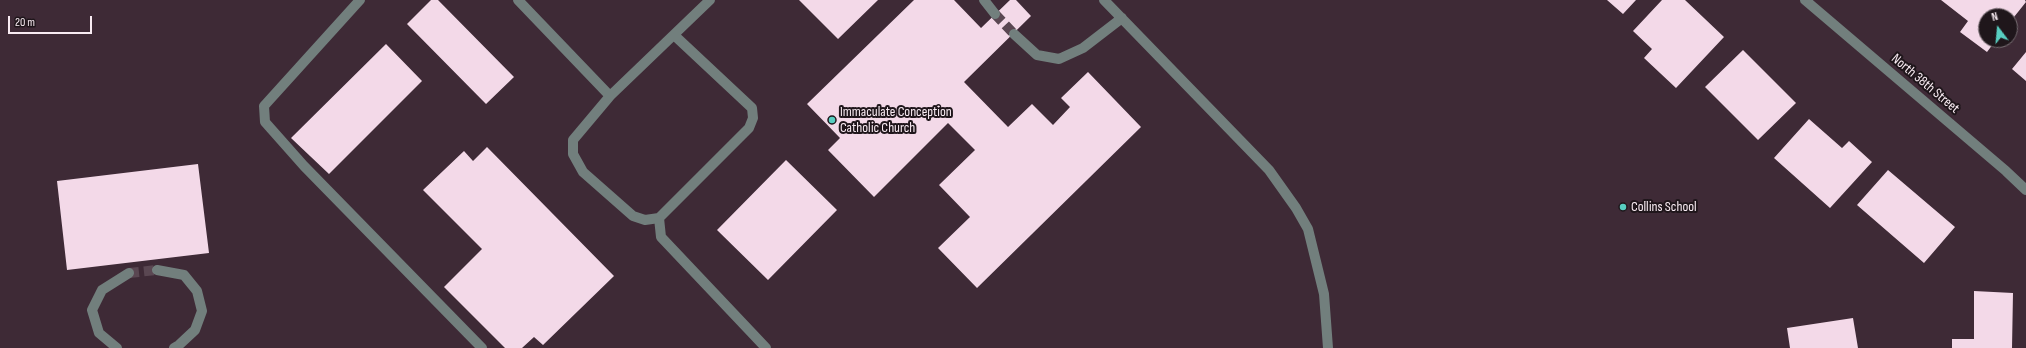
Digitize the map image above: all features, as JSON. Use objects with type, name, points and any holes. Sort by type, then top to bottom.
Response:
[{"type":"street","points":[[360,0],[264,106],[266,122],[304,166],[482,348]]},
{"type":"street","points":[[518,0],[610,96]]},
{"type":"street","points":[[674,35],[752,108],[753,118],[749,128],[659,218],[645,220],[633,216],[583,172],[573,154],[573,140],[610,96],[710,0]]},
{"type":"street","points":[[984,0],[995,14]]},
{"type":"street","points":[[1104,0],[1269,170],[1296,208],[1308,229],[1324,294],[1328,348]]},
{"type":"street","name":"North 38th Street","points":[[1805,0],[2000,166],[2026,190]]},
{"type":"street","points":[[1014,34],[1037,55],[1059,59],[1083,48],[1122,18]]},
{"type":"street","points":[[659,218],[661,237],[766,348]]},
{"type":"street","points":[[157,270],[184,275],[197,291],[202,311],[195,330],[179,346],[174,348]]},
{"type":"street","points":[[117,348],[99,333],[92,310],[102,290],[129,273]]},
{"type":"building","points":[[431,0],[438,0],[514,77],[486,104],[407,24]]},
{"type":"building","points":[[799,0],[878,0],[838,39]]},
{"type":"building","points":[[914,0],[954,0],[981,28],[1010,0],[1016,0],[1031,16],[964,82],[1008,127],[1032,104],[1053,125],[1070,107],[1061,98],[1088,72],[1141,127],[977,288],[938,248],[970,217],[939,185],[975,150],[948,123],[874,197],[828,150],[840,138],[807,104]]},
{"type":"building","points":[[1607,0],[1636,0],[1623,14]]},
{"type":"building","points":[[1662,0],[1685,0],[1724,37],[1676,88],[1644,58],[1652,49],[1633,31]]},
{"type":"building","points":[[1941,0],[2025,0],[2026,2],[2018,12],[2018,8],[1978,8],[1978,45],[1960,32],[1968,21]]},
{"type":"building","points":[[386,44],[422,81],[329,174],[291,138]]},
{"type":"building","points":[[1982,48],[1990,48],[1987,52]]},
{"type":"building","points":[[1743,50],[1796,103],[1758,140],[1705,87]]},
{"type":"building","points":[[2026,52],[2026,81],[2012,69]]},
{"type":"building","points":[[1809,119],[1842,148],[1849,141],[1872,162],[1830,208],[1774,158]]},
{"type":"building","points":[[487,147],[614,276],[543,345],[534,337],[522,348],[505,348],[444,287],[482,249],[423,190],[464,151],[473,161]]},
{"type":"building","points":[[786,160],[837,210],[768,280],[717,230]]},
{"type":"building","points":[[198,164],[209,253],[67,270],[57,181]]},
{"type":"building","points":[[1888,170],[1955,227],[1924,263],[1857,205]]},
{"type":"building","points":[[1974,291],[2013,293],[2012,348],[1952,348],[1952,339],[1974,339]]},
{"type":"building","points":[[1853,318],[1858,348],[1790,348],[1787,328]]},
{"type":"tunnel","points":[[995,14],[1014,34]]},
{"type":"tunnel","points":[[129,273],[157,270]]},
{"type":"place","name":"Immaculate Conception Catholic Church","points":[[832,120]]},
{"type":"place","name":"Collins School","points":[[1623,207]]}]
